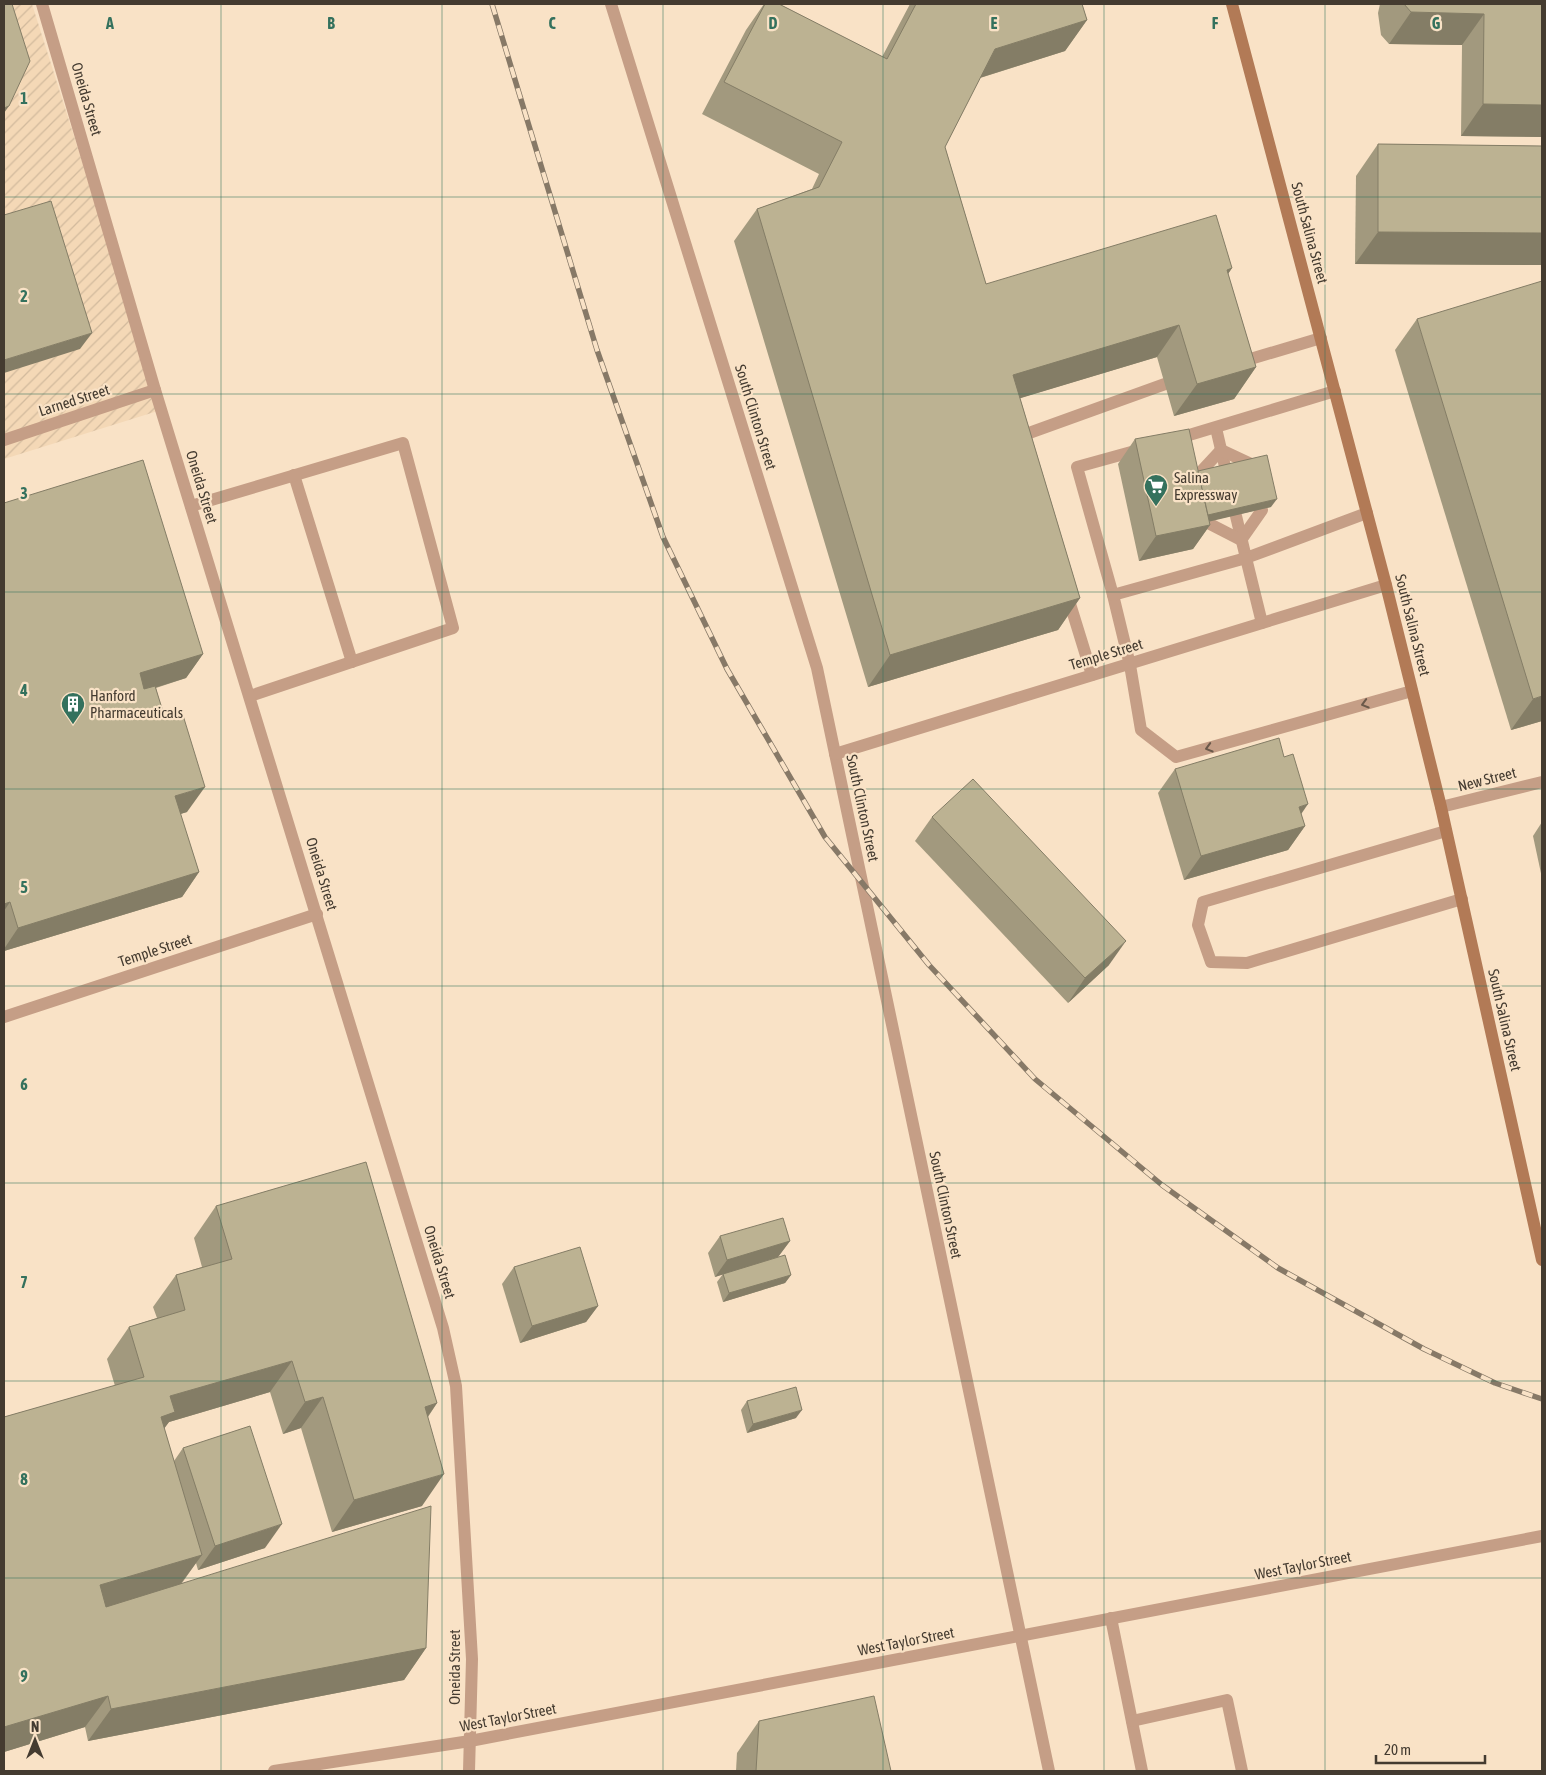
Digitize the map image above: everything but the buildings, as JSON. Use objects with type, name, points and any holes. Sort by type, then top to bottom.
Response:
[{"type":"main road","name":"South Salina Street","points":[[1232,4],[1386,585],[1441,808],[1542,1260]]},
{"type":"street","name":"Oneida Street","points":[[42,4],[155,390],[444,1328],[456,1386],[472,1659],[469,1771]]},
{"type":"street","name":"South Clinton Street","points":[[611,4],[817,668],[1019,1636],[1049,1771]]},
{"type":"street","points":[[1224,367],[1321,338]]},
{"type":"street","points":[[1024,456],[1018,437],[1165,384]]},
{"type":"street","name":"Larned Street","points":[[4,440],[155,390]]},
{"type":"street","points":[[1335,392],[1077,468],[1113,595],[1130,665],[1141,730],[1176,757],[1412,691]]},
{"type":"street","points":[[1216,428],[1226,471]]},
{"type":"street","points":[[191,506],[403,443],[453,628],[250,696]]},
{"type":"street","points":[[1221,450],[1253,465]]},
{"type":"street","points":[[1195,478],[1221,450]]},
{"type":"street","points":[[294,475],[352,662]]},
{"type":"street","points":[[1241,540],[1262,510]]},
{"type":"street","points":[[1113,595],[1246,558],[1367,513]]},
{"type":"street","points":[[1236,516],[1262,623]]},
{"type":"street","points":[[1206,522],[1241,540]]},
{"type":"street","points":[[1062,580],[1092,676]]},
{"type":"street","name":"Temple Street","points":[[835,754],[1386,585]]},
{"type":"street","name":"New Street","points":[[1441,808],[1542,782]]},
{"type":"street","points":[[1446,831],[1203,902],[1198,925],[1211,962],[1247,963],[1462,899]]},
{"type":"street","name":"Temple Street","points":[[4,1017],[317,914]]},
{"type":"street","name":"West Taylor Street","points":[[274,1771],[470,1741],[1542,1536]]},
{"type":"street","points":[[1111,1618],[1142,1771]]},
{"type":"street","points":[[1132,1721],[1227,1700],[1242,1771]]},
{"type":"shaded area","points":[[4,4],[32,4],[161,410],[4,459]]},
{"type":"railway","points":[[492,4],[597,350],[663,537],[727,669],[825,837],[929,965],[1035,1079],[1162,1185],[1278,1268],[1424,1349],[1495,1383],[1542,1399]]},
{"type":"place","name":"Salina Expressway","points":[[1156,507]]},
{"type":"place","name":"Hanford Pharmaceuticals","points":[[73,725]]}]
